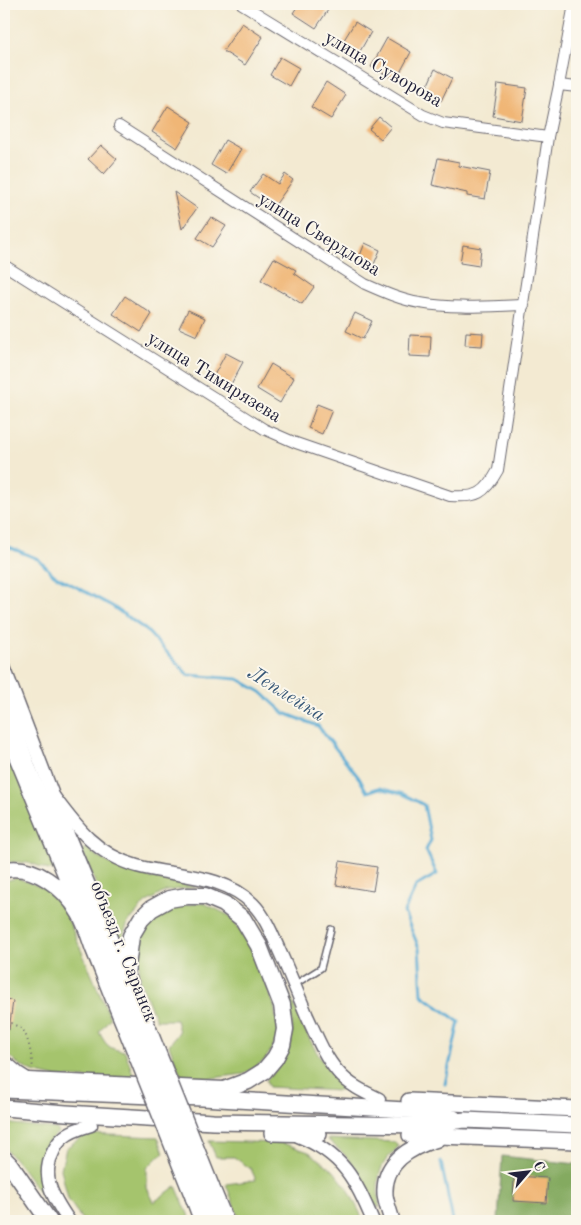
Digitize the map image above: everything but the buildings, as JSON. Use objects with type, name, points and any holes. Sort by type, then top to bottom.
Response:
[{"type":"main road","points":[[4,870],[28,871],[48,879],[64,892],[79,913],[135,1023],[202,1192],[225,1221]]},
{"type":"main road","points":[[135,1023],[126,974],[131,936],[141,919],[151,909],[169,899],[205,896],[224,904],[242,919],[259,946],[282,1005],[285,1029],[282,1045],[275,1058],[264,1071],[248,1081],[224,1090]]},
{"type":"main road","points":[[4,1063],[17,1074],[31,1081]]},
{"type":"main road","points":[[4,1081],[224,1090],[577,1109]]},
{"type":"main road","points":[[4,1090],[202,1098],[413,1110],[465,1120],[577,1125]]},
{"type":"main road","points":[[4,1108],[214,1122],[424,1125],[465,1120]]},
{"type":"main road","points":[[4,1116],[91,1125],[150,1128],[294,1134],[447,1136],[577,1141]]},
{"type":"main road","points":[[392,1221],[385,1195],[390,1170],[398,1159],[420,1144],[447,1136]]},
{"type":"main road","points":[[4,1159],[49,1221]]},
{"type":"main road","points":[[202,1192],[202,1221]]},
{"type":"street","name":"улица Суворова","points":[[242,4],[424,115],[443,123],[548,137]]},
{"type":"street","points":[[524,305],[548,137],[574,4]]},
{"type":"street","points":[[559,85],[577,88]]},
{"type":"street","name":"улица Свердлова","points":[[119,126],[350,275],[390,295],[418,303],[446,306],[524,305]]},
{"type":"street","name":"улица Тимирязева","points":[[4,265],[264,429],[450,496],[465,498],[479,494],[490,483],[498,470],[524,305]]},
{"type":"street","points":[[4,668],[54,798],[126,974]]},
{"type":"street","name":"объезд г. Саранск","points":[[4,695],[33,775],[135,1023]]},
{"type":"street","points":[[4,725],[79,913]]},
{"type":"street","points":[[54,798],[75,826],[107,853],[136,866],[204,878],[220,883],[248,899],[266,923],[326,1056],[338,1072],[349,1082],[363,1092],[379,1099]]},
{"type":"street","points":[[69,1221],[51,1191],[47,1168],[50,1158],[63,1138],[76,1130],[91,1125]]},
{"type":"street","points":[[294,1134],[314,1142],[332,1155],[350,1173],[361,1192],[373,1221]]},
{"type":"street","points":[[202,1192],[214,1221]]},
{"type":"lane","points":[[294,985],[321,968],[331,929]]},
{"type":"path","points":[[11,1023],[22,1029],[27,1041],[32,1058],[31,1081]]},
{"type":"green space","points":[[4,742],[55,870],[47,870],[36,865],[24,863],[4,863]]},
{"type":"green space","points":[[87,848],[101,859],[125,870],[196,887],[166,891],[145,903],[128,923],[122,938],[117,937],[82,850]]},
{"type":"green space","points":[[17,878],[44,888],[65,912],[110,1018],[99,1032],[109,1046],[125,1051],[135,1080],[54,1077],[33,1072],[19,1065],[4,1050],[4,881]]},
{"type":"green space","points":[[204,903],[230,916],[251,944],[274,1005],[279,1036],[265,1060],[244,1074],[197,1080],[182,1078],[169,1045],[179,1032],[176,1020],[156,1020],[141,983],[137,949],[146,924],[174,906]]},
{"type":"green space","points":[[287,989],[316,1051],[341,1085],[339,1091],[269,1087],[266,1081],[285,1058],[291,1042],[292,1019]]},
{"type":"green space","points":[[4,1123],[57,1129],[58,1132],[44,1150],[40,1163],[40,1176],[44,1195],[41,1195],[19,1164],[4,1148]]},
{"type":"green space","points":[[86,1134],[158,1137],[164,1153],[147,1168],[147,1188],[154,1202],[176,1186],[191,1221],[83,1221],[68,1199],[61,1169],[66,1148]]},
{"type":"green space","points":[[327,1139],[395,1142],[398,1147],[383,1164],[379,1176],[378,1195],[380,1208],[376,1206],[358,1171],[344,1154]]},
{"type":"green space","points":[[209,1141],[282,1143],[309,1152],[333,1170],[348,1189],[364,1221],[240,1221],[226,1184],[256,1180],[251,1169],[234,1157],[216,1157]]},
{"type":"green space","points":[[502,1156],[577,1164],[577,1221],[498,1221]]},
{"type":"waterway","name":"Леплейка","points":[[4,545],[38,559],[54,575],[112,606],[146,630],[188,675],[238,679],[261,692],[284,713],[318,726],[359,778],[367,792],[379,788],[403,794],[424,805],[431,840],[426,850],[437,874],[416,886],[404,912],[419,948],[422,995],[459,1022],[445,1084]]},
{"type":"waterway","name":"Леплейка","points":[[441,1162],[453,1221]]}]
